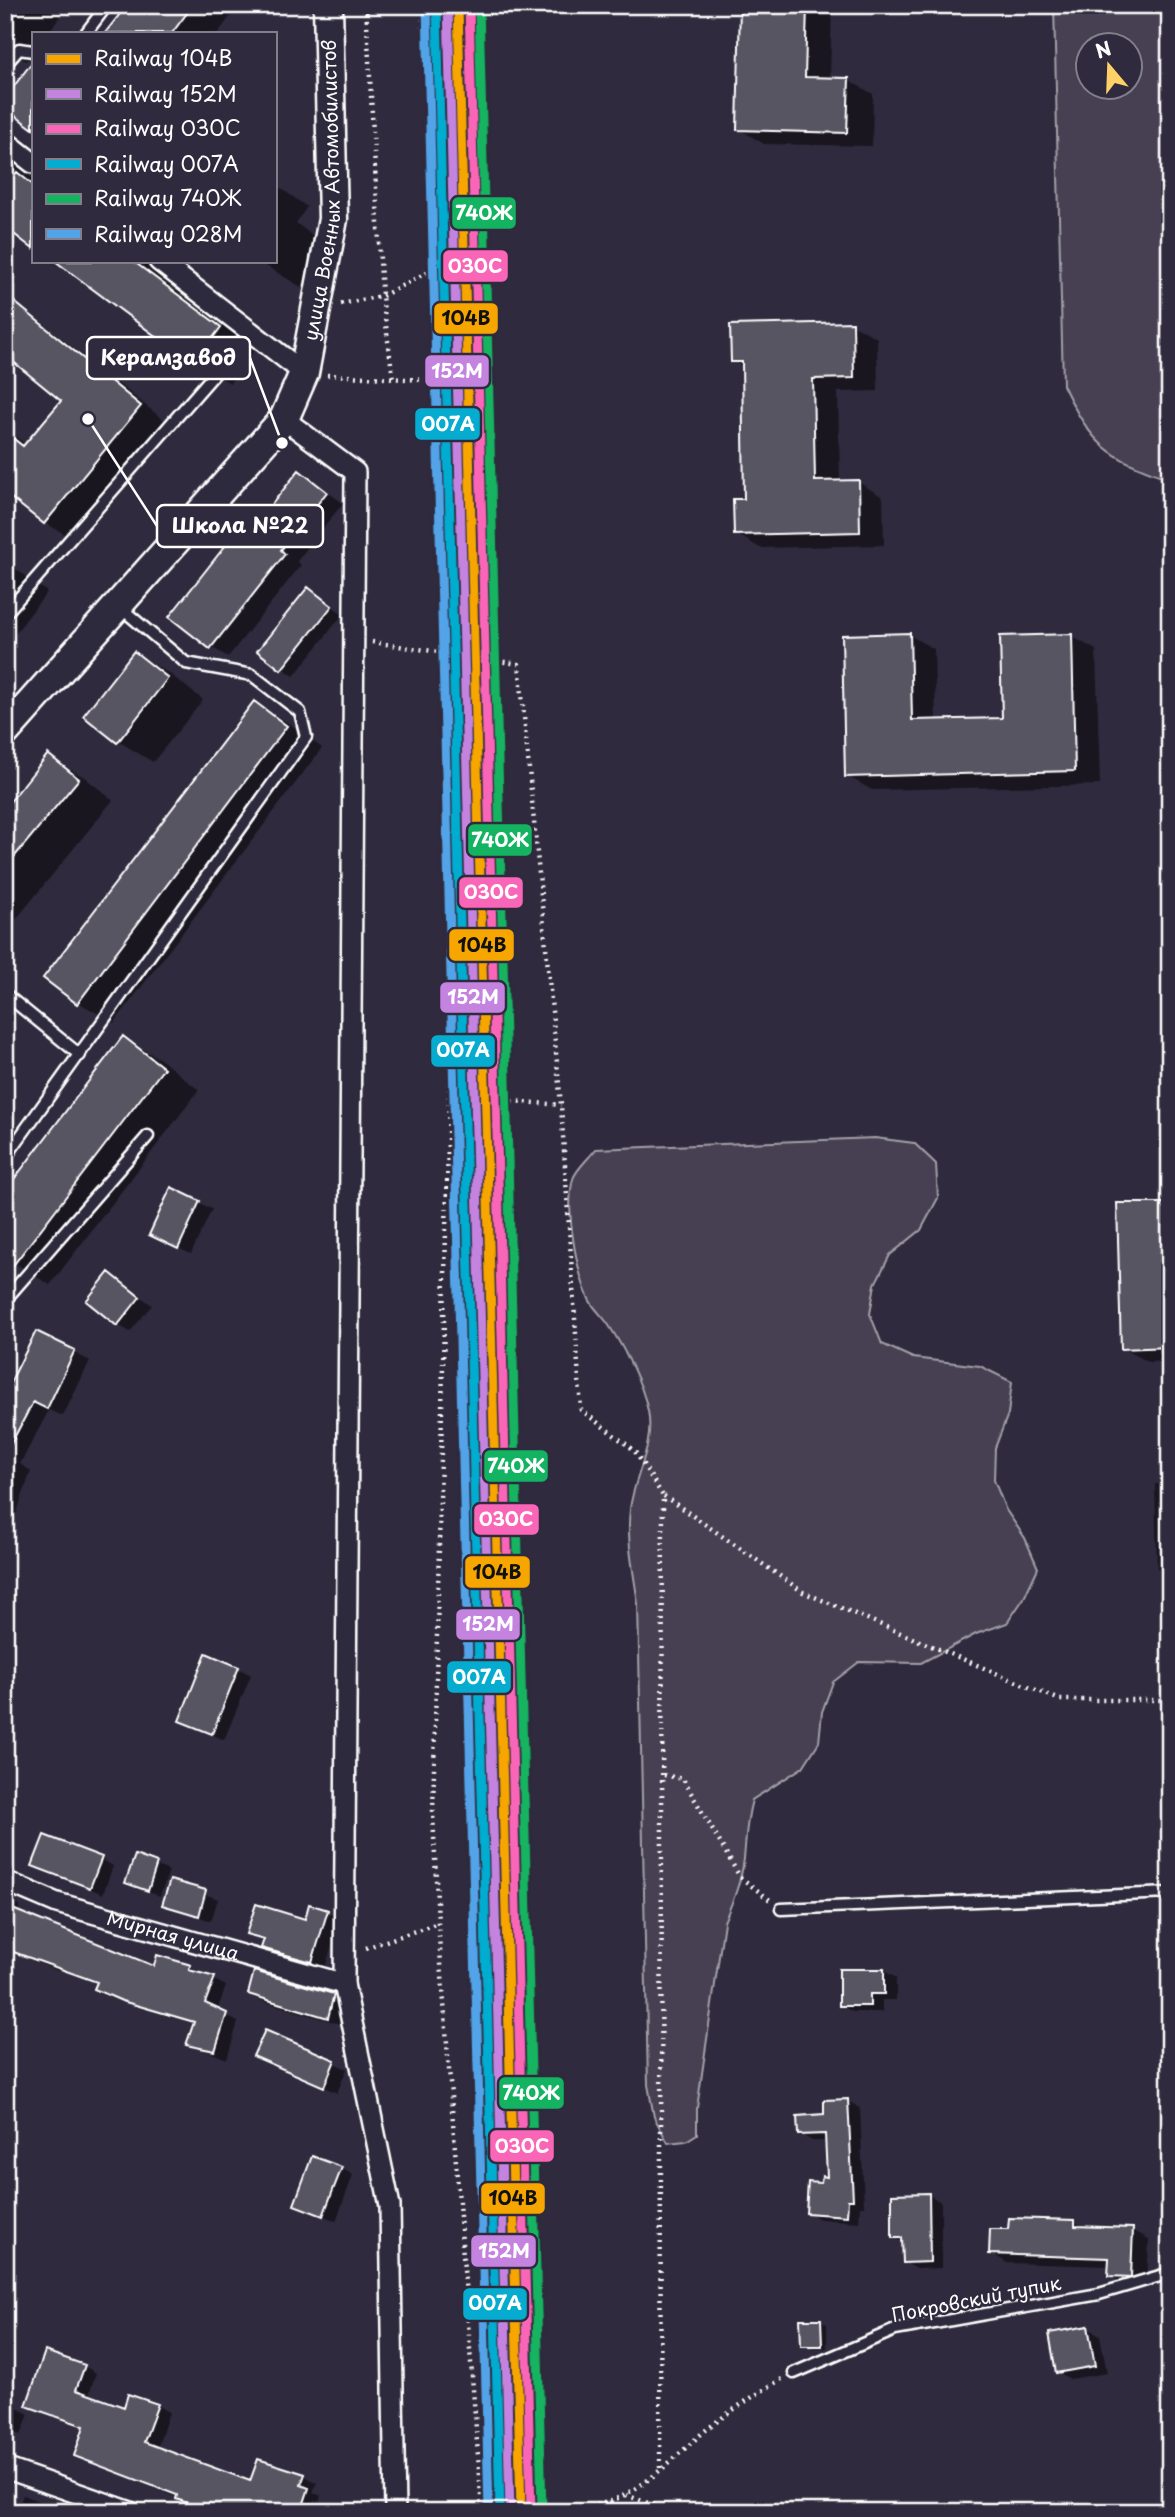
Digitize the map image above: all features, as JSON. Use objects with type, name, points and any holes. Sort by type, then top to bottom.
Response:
[{"type":"street","name":"улица Военных Автомобилистов","points":[[5,733],[284,419],[304,373],[333,219],[328,5]]},
{"type":"street","points":[[5,141],[32,162]]},
{"type":"street","points":[[160,262],[304,373]]},
{"type":"street","points":[[284,419],[355,472],[344,1984],[390,2206],[395,2512]]},
{"type":"street","name":"Мирная улица","points":[[5,1881],[57,1903],[344,1984]]},
{"type":"street","points":[[5,2468],[131,2512]]},
{"type":"lane","points":[[87,32],[107,5]]},
{"type":"lane","points":[[5,65],[19,49],[32,51]]},
{"type":"lane","points":[[5,614],[251,332]]},
{"type":"lane","points":[[5,1158],[306,737],[300,712],[252,675],[186,663],[119,607]]},
{"type":"lane","points":[[5,994],[80,1055]]},
{"type":"lane","points":[[5,1300],[148,1136]]},
{"type":"lane","points":[[781,1909],[1170,1893]]},
{"type":"lane","name":"Покровский тупик","points":[[794,2373],[895,2330],[1099,2294],[1170,2273]]},
{"type":"path","points":[[366,5],[382,296],[393,379]]},
{"type":"path","points":[[422,5],[434,269],[445,382],[454,653],[449,1097],[433,1813],[438,1923],[482,2509]]},
{"type":"path","points":[[316,308],[382,296],[434,269]]},
{"type":"path","points":[[304,373],[445,382]]},
{"type":"path","points":[[354,640],[519,664],[561,1105],[581,1410],[634,1450],[663,1496],[803,1592],[1060,1700],[1170,1700]]},
{"type":"path","points":[[449,1097],[561,1105]]},
{"type":"path","points":[[660,2472],[663,1496]]},
{"type":"path","points":[[664,1775],[683,1779],[740,1877],[781,1909]]},
{"type":"path","points":[[344,1956],[438,1923]]},
{"type":"path","points":[[548,2512],[590,2507],[625,2495],[660,2472],[707,2430],[753,2396],[794,2373]]},
{"type":"path","points":[[625,2495],[673,2512]]},
{"type":"path","points":[[443,2512],[482,2509],[530,2512]]},
{"type":"shaded area","points":[[1054,5],[1170,5],[1170,479],[1130,463],[1103,446],[1073,405],[1063,385]]},
{"type":"shaded area","points":[[875,1138],[914,1143],[936,1164],[938,1198],[921,1230],[890,1255],[875,1284],[870,1314],[882,1344],[913,1358],[980,1366],[1012,1382],[1008,1414],[995,1448],[994,1480],[1006,1510],[1025,1538],[1038,1568],[1024,1598],[1007,1623],[976,1634],[921,1663],[859,1662],[833,1682],[822,1712],[819,1742],[803,1767],[752,1800],[741,1876],[724,1922],[697,2108],[697,2134],[686,2141],[668,2143],[654,2117],[648,2085],[638,1604],[629,1533],[632,1496],[649,1436],[648,1411],[632,1366],[584,1287],[571,1223],[573,1179],[596,1149]]},
{"type":"building","points":[[127,5],[193,5],[173,32],[106,32]]},
{"type":"building","points":[[740,5],[807,5],[805,77],[849,78],[847,133],[737,130]]},
{"type":"building","points":[[32,62],[32,128],[5,108],[5,98]]},
{"type":"building","points":[[17,172],[32,184],[32,248],[5,227],[5,187]]},
{"type":"building","points":[[56,262],[134,262],[221,327],[193,364]]},
{"type":"building","points":[[5,294],[141,406],[44,524],[5,493],[5,432],[23,446],[61,401],[5,355]]},
{"type":"building","points":[[853,322],[854,378],[813,379],[815,481],[859,480],[860,532],[734,535],[733,499],[744,499],[742,362],[731,362],[730,325]]},
{"type":"building","points":[[299,470],[327,492],[281,550],[285,554],[210,649],[169,617],[244,522],[253,528]]},
{"type":"building","points":[[308,587],[332,606],[281,670],[257,651]]},
{"type":"building","points":[[910,633],[912,720],[1002,718],[1000,636],[1072,634],[1075,771],[845,777],[842,635]]},
{"type":"building","points":[[134,651],[168,678],[117,743],[83,716]]},
{"type":"building","points":[[254,701],[287,726],[77,1004],[43,978]]},
{"type":"building","points":[[48,754],[79,779],[5,868],[5,808]]},
{"type":"building","points":[[123,1036],[164,1068],[5,1276],[5,1191]]},
{"type":"building","points":[[171,1187],[200,1201],[178,1249],[149,1235]]},
{"type":"building","points":[[1117,1203],[1170,1203],[1170,1347],[1121,1349]]},
{"type":"building","points":[[109,1272],[140,1297],[117,1326],[86,1301]]},
{"type":"building","points":[[36,1331],[75,1350],[47,1409],[33,1402],[5,1455],[5,1393]]},
{"type":"building","points":[[206,1653],[239,1667],[212,1734],[179,1721]]},
{"type":"building","points":[[44,1835],[102,1857],[90,1888],[32,1866]]},
{"type":"building","points":[[135,1855],[157,1863],[148,1891],[125,1883]]},
{"type":"building","points":[[170,1880],[206,1890],[199,1916],[162,1905]]},
{"type":"building","points":[[256,1904],[305,1919],[309,1904],[328,1910],[312,1962],[261,1948],[264,1939],[246,1934]]},
{"type":"building","points":[[5,1906],[154,1966],[157,1955],[191,1965],[189,1970],[215,1977],[205,2003],[227,2013],[215,2051],[186,2045],[194,2022],[122,2001],[94,1989],[97,1982],[5,1949]]},
{"type":"building","points":[[839,1969],[884,1969],[884,1994],[870,1994],[870,2006],[839,2006]]},
{"type":"building","points":[[254,1971],[334,1994],[328,2018],[248,1994]]},
{"type":"building","points":[[265,2030],[335,2060],[324,2087],[253,2056]]},
{"type":"building","points":[[848,2099],[853,2200],[848,2200],[847,2216],[806,2213],[808,2182],[821,2183],[822,2176],[827,2177],[825,2134],[798,2135],[797,2116],[824,2114],[824,2100]]},
{"type":"building","points":[[312,2156],[342,2167],[323,2216],[294,2205]]},
{"type":"building","points":[[929,2193],[930,2262],[903,2263],[902,2238],[892,2238],[892,2194]]},
{"type":"building","points":[[1009,2218],[1075,2220],[1075,2226],[1133,2228],[1131,2277],[1108,2276],[1109,2258],[989,2254],[990,2229],[1008,2229]]},
{"type":"building","points":[[800,2319],[821,2319],[822,2346],[801,2346]]},
{"type":"building","points":[[1088,2326],[1095,2366],[1056,2373],[1049,2333]]},
{"type":"building","points":[[45,2351],[85,2365],[76,2390],[124,2407],[128,2394],[158,2404],[144,2442],[250,2481],[258,2459],[305,2474],[301,2485],[309,2488],[301,2512],[199,2512],[186,2508],[188,2503],[176,2499],[177,2495],[74,2456],[84,2426],[26,2406]]},
{"type":"rail line","name":"152М","points":[[448,5],[510,2512]]},
{"type":"rail line","name":"104В","points":[[458,5],[521,2512]]},
{"type":"rail line","name":"030C","points":[[469,5],[531,2512]]},
{"type":"rail line","name":"740Ж","points":[[479,5],[542,2511]]},
{"type":"rail line","name":"028М","points":[[427,6],[489,2512]]},
{"type":"rail line","name":"007А","points":[[437,6],[500,2512]]},
{"type":"place","name":"Школа №22","points":[[88,419]]},
{"type":"place","name":"Керамзавод","points":[[282,443]]}]
